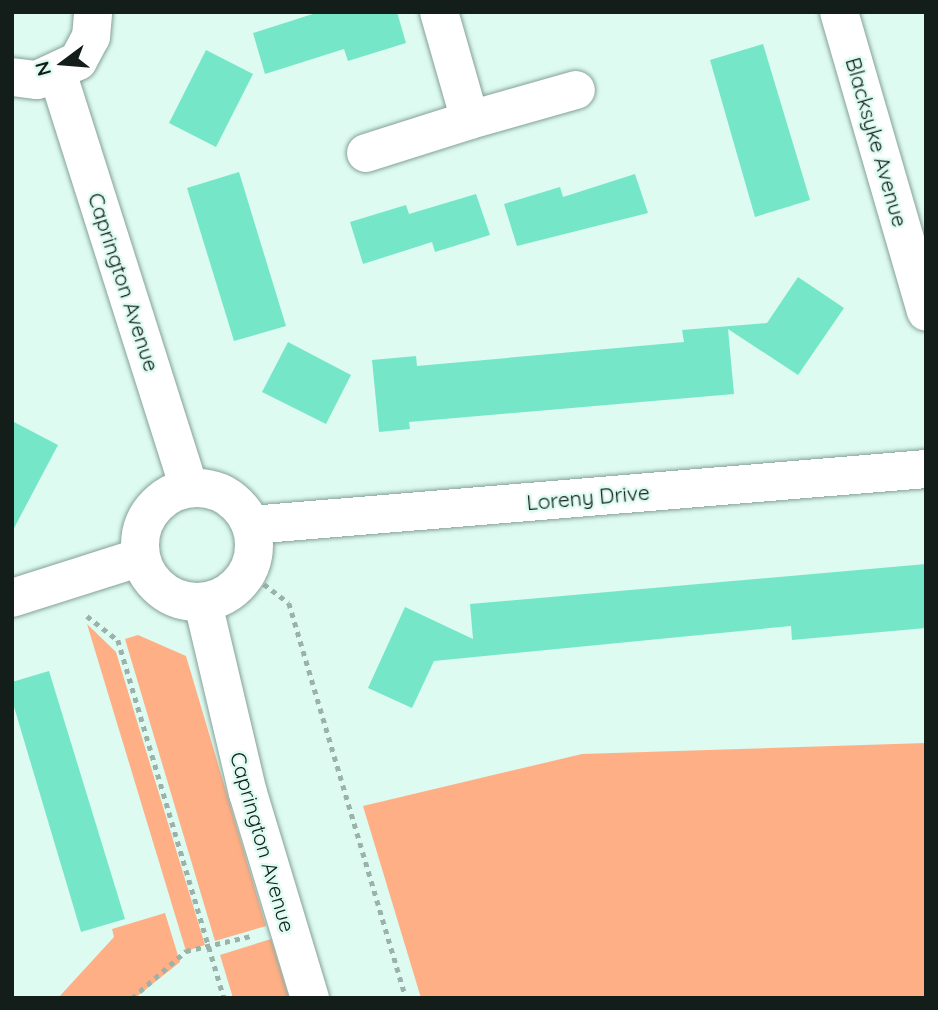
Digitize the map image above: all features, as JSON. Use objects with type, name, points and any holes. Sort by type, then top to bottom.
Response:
[{"type":"street","points":[[12,77],[58,75],[78,61],[91,37],[93,12]]},
{"type":"street","points":[[439,12],[470,120]]},
{"type":"street","name":"Blacksyke Avenue","points":[[839,12],[926,312]]},
{"type":"street","name":"Caprington Avenue","points":[[58,75],[189,488]]},
{"type":"street","points":[[366,153],[576,90]]},
{"type":"street","name":"Loreny Drive","points":[[251,525],[926,468]]},
{"type":"street","points":[[189,488],[228,497],[251,525],[248,572],[237,587],[203,603],[170,596],[153,583],[141,557],[151,511],[189,488]]},
{"type":"street","points":[[28,593],[141,557]]},
{"type":"street","name":"Caprington Avenue","points":[[203,603],[286,924],[310,998]]},
{"type":"path","points":[[248,572],[289,603],[406,998]]},
{"type":"path","points":[[28,593],[49,611],[73,606],[118,640],[212,949],[224,998]]},
{"type":"path","points":[[132,998],[186,951],[212,949],[286,924]]},
{"type":"shaded area","points":[[87,624],[116,652],[205,945],[186,951]]},
{"type":"shaded area","points":[[138,635],[186,656],[266,926],[215,941],[125,639]]},
{"type":"shaded area","points":[[926,743],[926,998],[421,998],[363,806],[582,754]]},
{"type":"shaded area","points":[[165,913],[180,962],[135,998],[58,998],[114,937],[112,929]]},
{"type":"shaded area","points":[[271,939],[289,998],[233,998],[220,955]]},
{"type":"building","points":[[319,12],[397,12],[406,43],[348,61],[344,49],[265,74],[253,33]]},
{"type":"building","points":[[763,44],[810,200],[755,217],[710,60]]},
{"type":"building","points":[[206,50],[253,74],[216,147],[169,123]]},
{"type":"building","points":[[239,172],[286,326],[234,341],[187,188]]},
{"type":"building","points":[[635,174],[648,213],[517,246],[504,204],[560,187],[563,197]]},
{"type":"building","points":[[476,194],[490,235],[435,252],[432,242],[363,264],[350,222],[406,205],[409,214]]},
{"type":"building","points":[[798,277],[844,308],[798,375],[728,329],[734,394],[409,422],[410,429],[379,432],[372,360],[416,356],[417,366],[684,342],[682,330],[767,323]]},
{"type":"building","points":[[288,342],[351,375],[326,424],[262,392]]},
{"type":"building","points":[[12,421],[58,445],[12,532]]},
{"type":"building","points":[[926,564],[926,628],[792,640],[791,626],[434,661],[412,708],[368,688],[405,607],[473,639],[470,604]]},
{"type":"building","points":[[49,671],[125,919],[81,932],[12,700],[12,682]]}]
